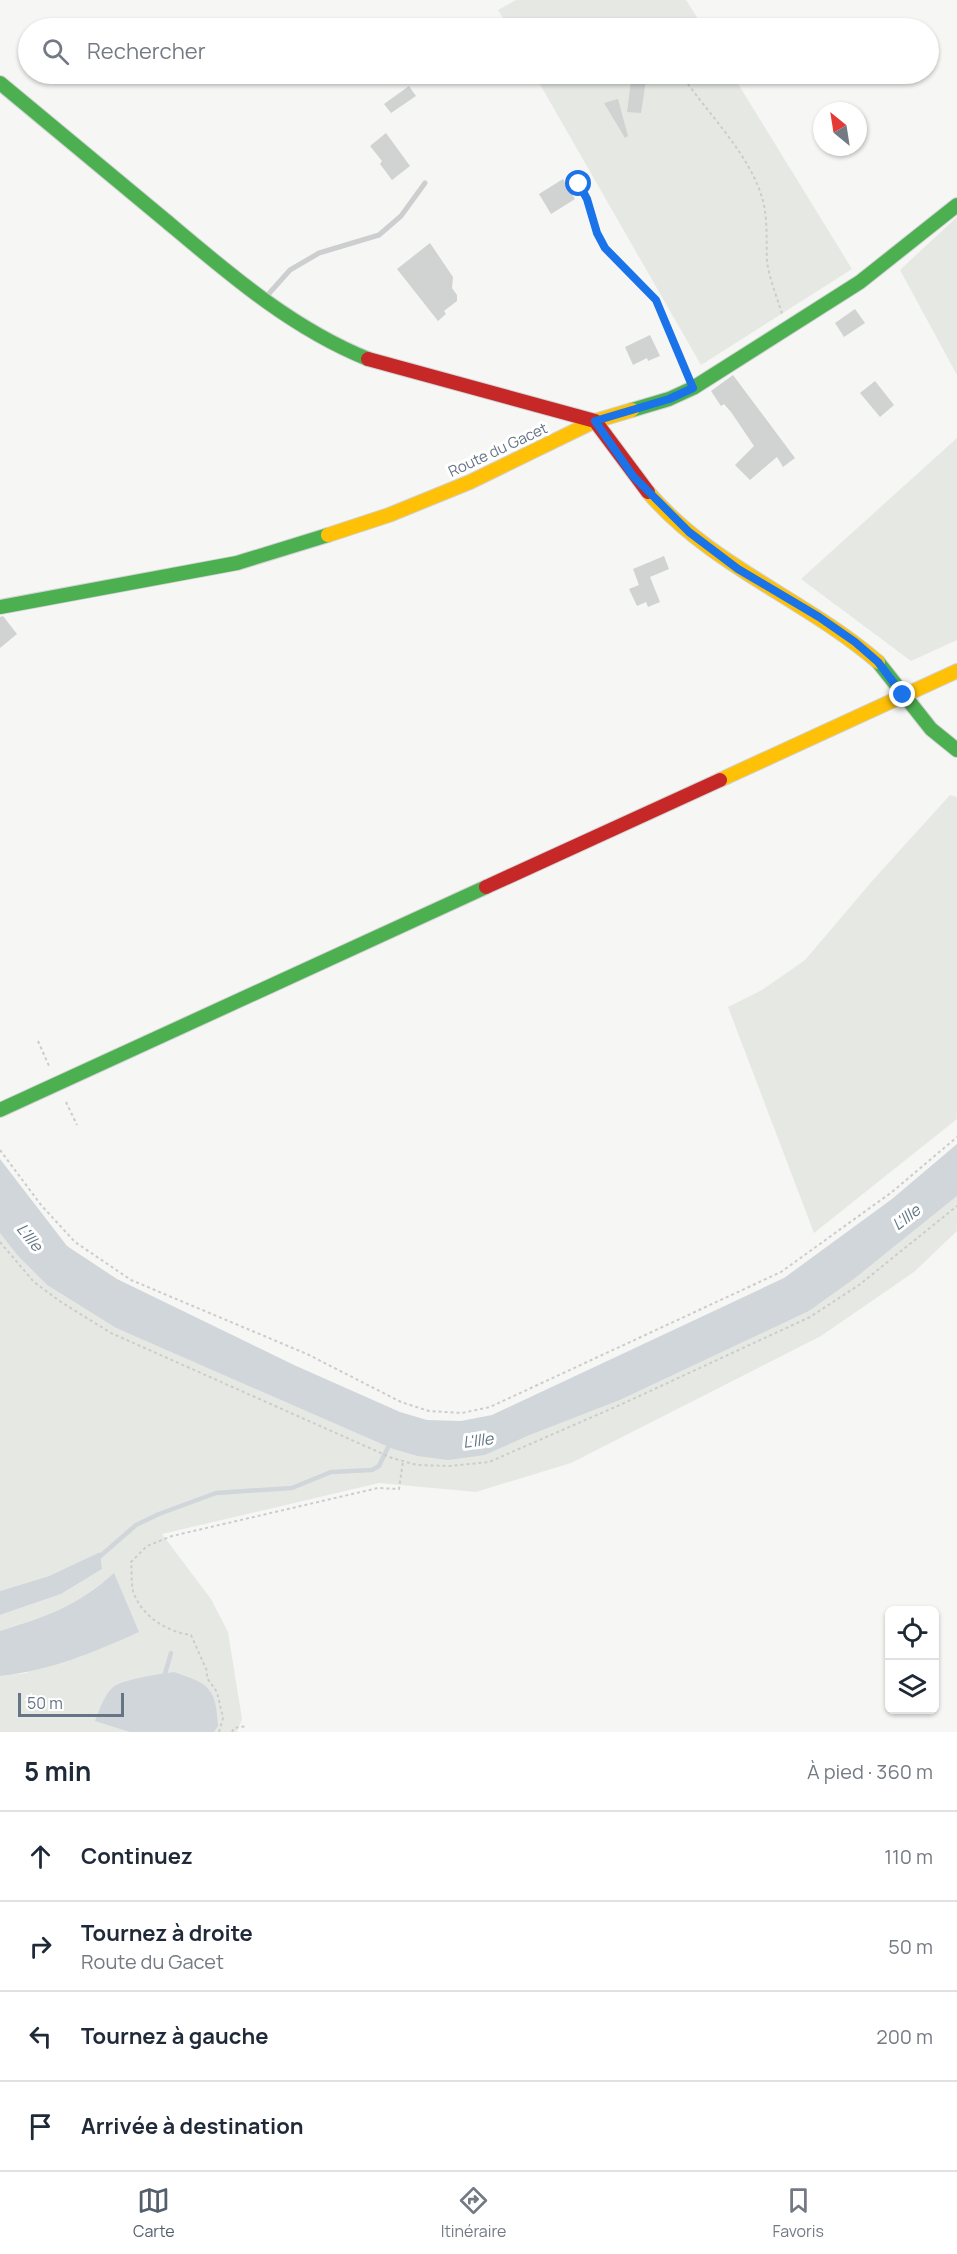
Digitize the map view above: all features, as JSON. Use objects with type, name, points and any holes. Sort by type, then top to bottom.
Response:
[{"type":"street","points":[[0,83],[202,251],[302,327],[336,346],[371,360],[595,421],[633,476],[689,532],[738,569],[819,617],[855,642],[878,662],[931,729],[957,750]]},
{"type":"street","name":"Route du Gacet","points":[[0,607],[237,563],[293,547],[389,514],[470,482],[595,421],[669,399],[693,388],[860,282],[957,205]]},
{"type":"street","points":[[0,1110],[957,671]]},
{"type":"lane","points":[[264,299],[290,270],[319,253],[380,235],[401,216],[425,183]]},
{"type":"path","points":[[688,84],[739,150],[754,178],[763,201],[767,264],[787,328]]},
{"type":"path","points":[[579,184],[605,248],[656,300],[693,388]]},
{"type":"path","points":[[38,1041],[49,1066]]},
{"type":"path","points":[[66,1102],[77,1125]]},
{"type":"path","points":[[0,1150],[41,1205],[75,1242],[131,1280],[306,1354],[401,1402],[429,1412],[462,1413],[490,1407],[781,1272],[892,1192],[957,1137]]},
{"type":"path","points":[[0,1242],[34,1282],[111,1333],[376,1452],[417,1465],[450,1466],[489,1462],[622,1404],[810,1317],[859,1286],[957,1206]]},
{"type":"path","points":[[219,1732],[223,1718],[217,1692],[207,1678],[207,1671],[191,1635],[176,1633],[141,1608],[133,1589],[131,1562],[147,1546],[172,1536],[378,1488],[399,1489],[403,1461]]},
{"type":"path","points":[[232,1732],[234,1728],[247,1726]]},
{"type":"shaded area","points":[[516,0],[686,0],[698,18],[503,18],[498,10]]},
{"type":"shaded area","points":[[540,84],[738,84],[852,269],[701,365]]},
{"type":"shaded area","points":[[957,217],[957,375],[900,270]]},
{"type":"shaded area","points":[[957,438],[957,640],[911,661],[801,579]]},
{"type":"shaded area","points":[[950,795],[957,797],[957,1119],[814,1233],[728,1007],[762,990],[805,960]]},
{"type":"shaded area","points":[[957,1196],[957,1231],[914,1272],[821,1336],[571,1463],[476,1492],[379,1483],[162,1534],[211,1599],[228,1632],[242,1719],[237,1732],[0,1732],[0,1676],[27,1673],[114,1573],[74,1602],[0,1631],[0,1615],[61,1594],[102,1569],[100,1552],[49,1576],[0,1591],[0,1233],[17,1255],[47,1285],[116,1328],[393,1449],[417,1456],[485,1455],[620,1400],[809,1311],[854,1279]]},
{"type":"water","name":"L'Ille","points":[[957,1144],[957,1196],[854,1279],[809,1311],[620,1400],[485,1455],[448,1460],[417,1456],[393,1449],[116,1328],[47,1285],[17,1255],[0,1233],[0,1159],[67,1246],[117,1279],[294,1365],[400,1412],[427,1420],[461,1421],[492,1415],[784,1278],[892,1199]]},
{"type":"water","points":[[100,1552],[102,1569],[61,1594],[0,1615],[0,1591],[49,1576]]},
{"type":"water","points":[[114,1573],[139,1632],[54,1665],[0,1676],[0,1631],[74,1602]]},
{"type":"water","points":[[174,1672],[203,1684],[212,1695],[218,1726],[214,1732],[130,1732],[95,1721],[100,1707],[113,1687],[133,1679]]},
{"type":"building","points":[[631,84],[645,84],[641,113],[627,112]]},
{"type":"building","points":[[409,86],[416,96],[391,113],[384,104]]},
{"type":"building","points":[[618,99],[628,136],[625,138],[604,103]]},
{"type":"building","points":[[386,133],[410,166],[392,180],[380,164],[382,161],[370,146]]},
{"type":"building","points":[[563,179],[575,199],[551,214],[539,194]]},
{"type":"building","points":[[430,243],[453,277],[452,288],[457,295],[457,301],[444,311],[446,314],[438,321],[397,269]]},
{"type":"building","points":[[855,309],[865,323],[844,337],[835,323]]},
{"type":"building","points":[[650,335],[660,356],[648,361],[647,358],[633,365],[625,347]]},
{"type":"building","points":[[733,375],[795,458],[783,467],[777,457],[750,480],[735,465],[754,446],[731,412],[724,404],[721,406],[711,391]]},
{"type":"building","points":[[875,381],[894,405],[880,417],[860,393]]},
{"type":"building","points":[[664,556],[669,569],[650,577],[660,602],[648,607],[646,602],[637,606],[629,589],[639,585],[633,569]]},
{"type":"building","points":[[3,616],[17,634],[0,648],[0,617]]},
{"type":"waterway","points":[[97,1559],[136,1525],[216,1493],[292,1488],[331,1472],[372,1470],[379,1466],[391,1441]]},
{"type":"waterway","points":[[164,1677],[171,1653]]},
{"type":"traffic: fast","points":[[0,83],[212,260],[261,298],[313,332],[368,359]]},
{"type":"traffic: fast","points":[[632,410],[669,399],[693,388],[860,282],[957,205]]},
{"type":"traffic: fast","points":[[0,607],[237,563],[328,535]]},
{"type":"traffic: fast","points":[[878,662],[931,729],[957,750]]},
{"type":"traffic: fast","points":[[0,1110],[486,887]]},
{"type":"traffic: slow","points":[[328,535],[389,515],[470,482],[595,421],[632,410]]},
{"type":"traffic: slow","points":[[648,492],[700,541],[729,562],[820,619],[878,662]]},
{"type":"traffic: slow","points":[[720,780],[957,671]]},
{"type":"traffic: jam","points":[[368,359],[595,421],[648,492]]},
{"type":"traffic: jam","points":[[486,887],[720,780]]},
{"type":"route","points":[[579,184],[605,248],[656,300],[693,388],[669,399],[595,421],[633,476],[689,532],[738,569],[819,617],[855,642],[878,662],[903,695]]}]
